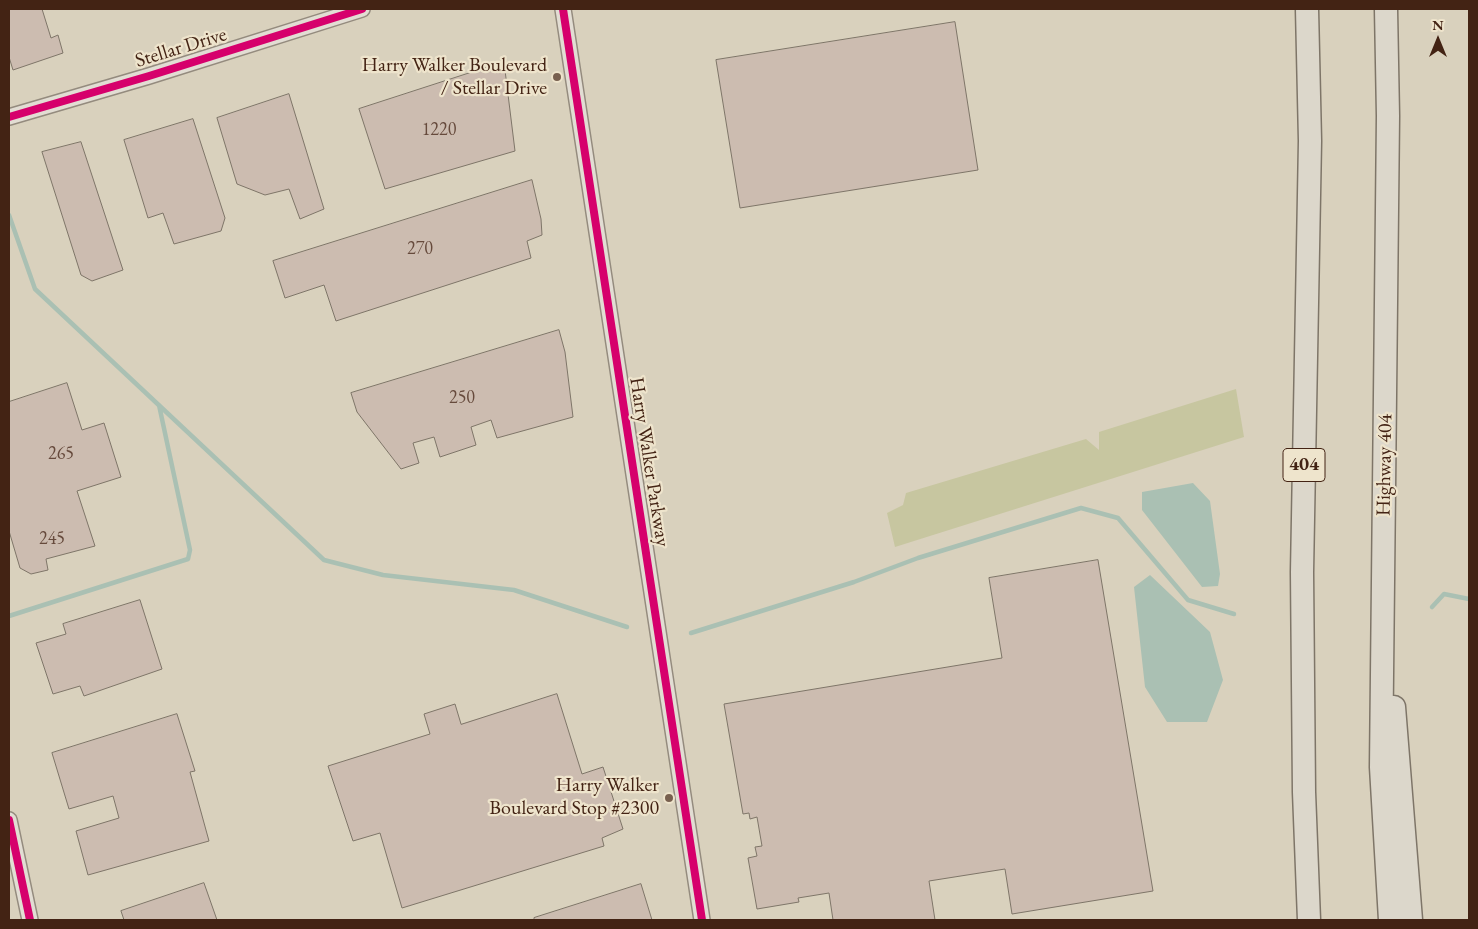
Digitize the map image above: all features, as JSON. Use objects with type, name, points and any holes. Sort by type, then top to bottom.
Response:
[{"type":"highway","name":"404","points":[[1307,9],[1310,141],[1302,581],[1304,792],[1309,920]]},
{"type":"highway","name":"Highway 404","points":[[1386,9],[1388,116],[1384,655],[1381,767],[1390,920]]},
{"type":"highway","points":[[1384,655],[1396,715],[1411,920]]},
{"type":"street","name":"Stellar Drive","points":[[9,117],[362,9]]},
{"type":"street","name":"Harry Walker Parkway","points":[[563,9],[702,920]]},
{"type":"street","points":[[9,820],[30,920]]},
{"type":"green space","points":[[1236,389],[1244,437],[895,547],[887,513],[903,505],[906,493],[1086,439],[1099,450],[1099,432]]},
{"type":"shaded area","points":[[1193,483],[1210,501],[1220,574],[1218,586],[1202,587],[1142,510],[1142,492]]},
{"type":"shaded area","points":[[1150,575],[1210,632],[1223,680],[1207,722],[1167,722],[1145,687],[1134,587]]},
{"type":"building","points":[[9,9],[42,9],[51,38],[58,35],[63,53],[13,70],[9,57]]},
{"type":"building","points":[[955,22],[978,170],[740,208],[716,60]]},
{"type":"building","points":[[504,62],[515,151],[385,189],[359,109]]},
{"type":"building","points":[[289,94],[324,209],[300,219],[289,189],[265,195],[237,184],[217,118]]},
{"type":"building","points":[[193,119],[225,218],[221,231],[174,244],[163,213],[148,218],[124,140]]},
{"type":"building","points":[[81,142],[123,270],[92,281],[81,275],[42,152]]},
{"type":"building","points":[[532,180],[541,219],[542,235],[527,241],[531,258],[336,321],[324,285],[285,298],[273,261]]},
{"type":"building","points":[[559,330],[565,352],[573,417],[497,438],[491,420],[471,427],[476,445],[440,457],[434,437],[413,443],[419,463],[401,469],[357,412],[351,393]]},
{"type":"building","points":[[67,383],[82,430],[104,423],[121,477],[77,491],[95,546],[46,559],[48,570],[31,574],[20,568],[9,531],[9,402]]},
{"type":"building","points":[[1098,560],[1153,891],[1012,914],[1005,869],[929,881],[935,920],[833,920],[829,893],[798,898],[799,902],[757,909],[748,858],[757,856],[755,847],[762,846],[757,817],[750,819],[749,813],[743,814],[724,704],[1002,658],[989,578]]},
{"type":"building","points":[[140,600],[162,669],[84,696],[80,686],[53,694],[36,643],[66,634],[63,624]]},
{"type":"building","points":[[557,694],[582,774],[603,767],[623,829],[602,838],[604,846],[402,908],[380,833],[353,841],[328,766],[430,734],[424,714],[455,704],[461,724]]},
{"type":"building","points":[[177,714],[195,771],[190,772],[209,841],[88,875],[76,831],[119,818],[113,796],[69,809],[52,753]]},
{"type":"building","points":[[204,883],[217,920],[124,920],[121,911]]},
{"type":"building","points":[[641,884],[652,920],[534,920],[534,918]]},
{"type":"waterway","points":[[9,215],[35,289],[324,560],[383,575],[514,590],[627,627]]},
{"type":"waterway","points":[[9,616],[188,559],[190,550],[159,405]]},
{"type":"waterway","points":[[691,633],[854,582],[918,558],[1081,508],[1118,518],[1188,600],[1234,614]]},
{"type":"waterway","points":[[1432,607],[1444,594],[1469,599]]},
{"type":"cycle path","points":[[9,117],[149,76],[362,9]]},
{"type":"cycle path","points":[[563,9],[702,920]]},
{"type":"cycle path","points":[[9,820],[30,920]]},
{"type":"place","name":"Harry Walker Boulevard / Stellar Drive","points":[[557,77]]},
{"type":"place","name":"Harry Walker Boulevard Stop #2300","points":[[669,798]]}]
